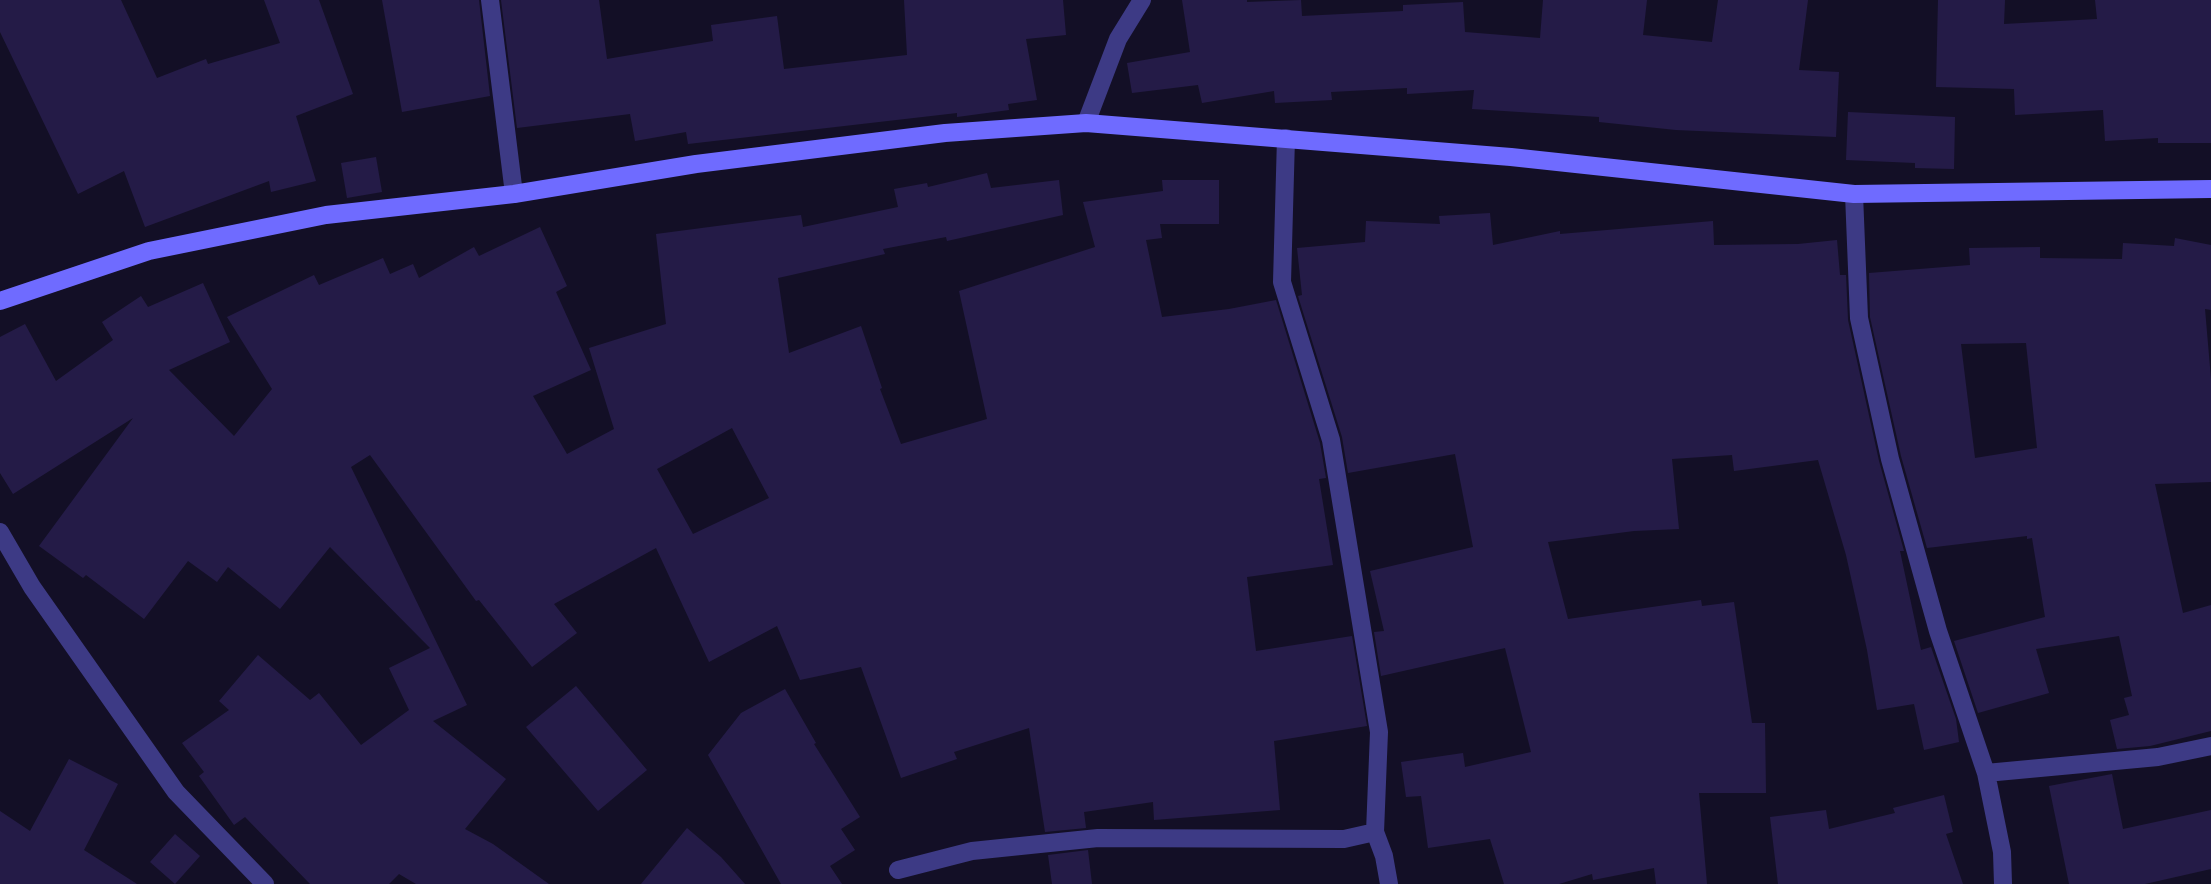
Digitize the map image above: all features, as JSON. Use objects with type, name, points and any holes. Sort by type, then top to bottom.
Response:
[{"type":"main road","points":[[0,301],[149,251],[326,215],[514,194],[696,164],[945,133],[1086,123],[1511,157],[1854,194],[2211,189]]},
{"type":"street","points":[[490,0],[514,194]]},
{"type":"street","points":[[1086,123],[1118,39],[1142,0]]},
{"type":"street","points":[[1286,138],[1282,282],[1331,440],[1379,732],[1375,832],[1384,856],[1389,884]]},
{"type":"street","points":[[1854,194],[1859,318],[1890,459],[1938,631],[1986,773],[2003,852],[2003,884]]},
{"type":"street","points":[[0,532],[32,587],[176,792],[265,884]]},
{"type":"street","points":[[1986,773],[2158,757],[2211,747]]},
{"type":"street","points":[[898,870],[972,851],[1098,838],[1344,839],[1375,832]]},
{"type":"building","points":[[0,0],[121,0],[157,78],[206,59],[208,64],[280,43],[264,0],[319,0],[353,94],[296,116],[316,181],[271,192],[269,181],[145,227],[124,171],[78,194],[0,32]]},
{"type":"building","points":[[382,0],[479,0],[490,96],[402,112]]},
{"type":"building","points":[[501,0],[599,0],[607,59],[713,41],[711,25],[777,16],[784,69],[907,55],[904,0],[1063,0],[1066,35],[1026,39],[1037,100],[1008,104],[1009,110],[957,117],[957,113],[688,144],[686,132],[635,141],[630,114],[517,128]]},
{"type":"building","points":[[1182,0],[1301,0],[1302,16],[1403,11],[1403,5],[1463,2],[1465,32],[1540,38],[1543,0],[1647,0],[1643,35],[1712,42],[1718,0],[1808,0],[1799,70],[1839,72],[1836,137],[1676,130],[1599,122],[1599,117],[1472,109],[1474,90],[1407,94],[1407,88],[1331,92],[1332,100],[1275,103],[1274,91],[1202,103],[1198,85],[1132,93],[1127,63],[1190,52]]},
{"type":"building","points":[[1938,0],[2005,0],[2004,24],[2097,19],[2095,0],[2211,0],[2211,143],[2158,143],[2158,138],[2105,141],[2103,110],[2015,115],[2014,89],[1936,87]]},
{"type":"building","points":[[1848,112],[1955,117],[1954,169],[1915,168],[1915,163],[1846,160]]},
{"type":"building","points":[[376,157],[382,192],[347,198],[341,163]]},
{"type":"building","points":[[987,173],[991,188],[1059,180],[1063,215],[947,241],[946,237],[883,249],[885,254],[778,278],[789,353],[861,326],[882,388],[880,389],[901,444],[987,419],[959,291],[1095,247],[1083,202],[1163,191],[1162,180],[1219,180],[1219,224],[1160,224],[1162,238],[1146,240],[1162,317],[1276,300],[1320,443],[1326,478],[1319,479],[1333,565],[1247,577],[1256,651],[1352,636],[1367,726],[1274,741],[1280,810],[1154,820],[1153,802],[1084,812],[1086,828],[1045,832],[1029,728],[954,752],[957,759],[901,778],[861,667],[800,680],[777,626],[709,662],[656,548],[554,604],[577,633],[532,667],[479,600],[476,601],[370,455],[351,467],[467,705],[433,721],[506,779],[465,829],[493,844],[549,884],[416,884],[399,874],[389,884],[310,884],[245,817],[234,825],[199,776],[204,772],[182,743],[229,710],[219,701],[258,655],[310,700],[319,693],[361,745],[409,710],[389,668],[430,648],[330,547],[280,609],[228,567],[217,582],[188,561],[144,619],[86,575],[83,578],[39,546],[133,418],[13,494],[0,473],[0,337],[25,324],[56,381],[113,340],[102,322],[141,296],[148,307],[203,283],[230,342],[169,370],[234,436],[272,389],[227,317],[314,275],[319,285],[383,258],[390,274],[413,264],[419,278],[474,247],[479,256],[540,227],[567,286],[556,292],[591,370],[533,396],[567,454],[614,429],[589,348],[666,324],[656,234],[801,215],[803,227],[898,207],[894,189],[927,183],[928,187]],"holes":[[[732,428],[769,498],[693,534],[657,469]]]},
{"type":"building","points":[[1490,213],[1493,245],[1560,231],[1560,234],[1713,221],[1714,245],[1798,244],[1837,240],[1840,275],[1846,275],[1848,320],[1879,461],[1904,551],[1900,551],[1921,650],[1931,647],[1956,719],[1959,742],[1924,750],[1914,704],[1877,710],[1846,555],[1818,460],[1734,471],[1732,455],[1672,459],[1679,529],[1634,531],[1548,542],[1568,619],[1701,600],[1702,606],[1734,602],[1752,723],[1765,723],[1766,793],[1699,793],[1707,884],[1656,884],[1654,868],[1593,880],[1592,874],[1559,884],[1504,884],[1490,839],[1428,848],[1421,796],[1406,797],[1401,762],[1463,753],[1465,767],[1531,752],[1505,648],[1381,676],[1374,632],[1384,631],[1370,571],[1473,547],[1455,454],[1348,473],[1342,437],[1298,296],[1302,295],[1297,248],[1365,242],[1366,221],[1440,224],[1439,216]]},
{"type":"building","points":[[2175,238],[2211,245],[2211,310],[2205,309],[2211,379],[2211,482],[2155,484],[2183,613],[2211,605],[2211,731],[2150,746],[2117,749],[2110,720],[2129,715],[2124,698],[2132,696],[2119,636],[2036,649],[2049,693],[1978,713],[1954,641],[2045,617],[2032,538],[2027,539],[2027,536],[1927,548],[1901,456],[1870,317],[1869,273],[1970,265],[1969,248],[2040,247],[2040,258],[2122,259],[2123,243],[2174,246]],"holes":[[[2026,343],[2037,448],[1975,458],[1961,344]]]},
{"type":"building","points":[[576,686],[647,770],[598,811],[526,727]]},
{"type":"building","points":[[785,689],[816,743],[814,744],[860,817],[841,829],[855,850],[830,866],[842,884],[781,884],[708,755],[741,713]]},
{"type":"building","points":[[69,759],[118,784],[84,850],[137,884],[0,884],[0,811],[30,831]]},
{"type":"building","points":[[2112,774],[2123,829],[2211,810],[2211,869],[2145,884],[2069,884],[2049,786]]},
{"type":"building","points":[[1944,795],[1953,832],[1946,834],[1963,884],[1778,884],[1770,817],[1826,810],[1829,829],[1895,813],[1893,808]]},
{"type":"building","points":[[687,828],[721,857],[745,884],[641,884]]},
{"type":"building","points":[[175,834],[200,856],[175,884],[150,862]]},
{"type":"building","points":[[1088,850],[1092,884],[1052,884],[1048,855]]}]
